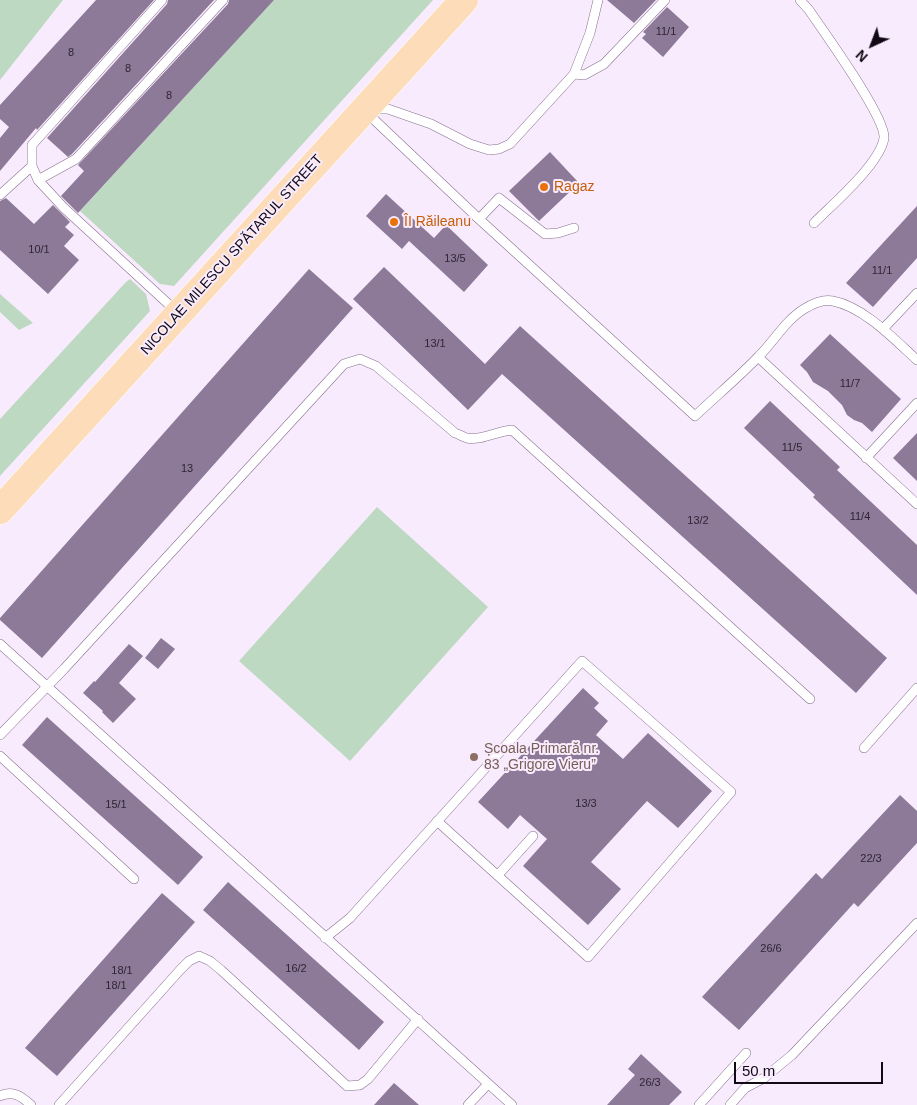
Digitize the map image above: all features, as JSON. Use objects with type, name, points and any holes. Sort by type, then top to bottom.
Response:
[{"type":"main road","name":"NICOLAE MILESCU SPĂTARUL STREET","points":[[0,510],[178,312],[464,0]]},
{"type":"lane","points":[[162,0],[32,145],[32,166],[38,180],[64,208],[178,312]]},
{"type":"lane","points":[[38,180],[76,159],[223,0]]},
{"type":"lane","points":[[364,110],[388,109],[431,124],[470,144],[489,150],[499,149],[510,144],[574,74],[590,33],[598,0]]},
{"type":"lane","points":[[574,74],[584,75],[604,64],[665,0]]},
{"type":"lane","points":[[800,0],[809,10],[855,78],[881,122],[884,137],[877,154],[865,172],[814,223]]},
{"type":"lane","points":[[364,110],[479,219],[694,416],[758,357],[796,315],[821,301],[833,301],[855,310],[883,329],[917,360]]},
{"type":"lane","points":[[0,195],[32,166]]},
{"type":"lane","points":[[479,219],[499,198],[545,234],[558,233],[574,228]]},
{"type":"lane","points":[[883,329],[917,292]]},
{"type":"lane","points":[[758,357],[917,504]]},
{"type":"lane","points":[[0,734],[47,688],[344,364],[360,359],[376,366],[455,433],[467,438],[478,438],[503,430],[512,430],[810,699]]},
{"type":"lane","points":[[866,458],[917,403]]},
{"type":"lane","points":[[0,644],[324,938],[418,1019],[512,1105]]},
{"type":"lane","points":[[324,938],[350,918],[437,821],[582,661],[731,792],[588,957],[437,821]]},
{"type":"lane","points":[[864,748],[917,688]]},
{"type":"lane","points":[[0,756],[134,879]]},
{"type":"lane","points":[[498,875],[533,836]]},
{"type":"lane","points":[[730,1105],[745,1088],[764,1078],[792,1055],[917,924]]},
{"type":"lane","points":[[59,1105],[180,970],[189,961],[199,956],[210,961],[221,970],[347,1086],[360,1085],[368,1079],[418,1019]]},
{"type":"lane","points":[[699,1105],[746,1053]]},
{"type":"lane","points":[[468,1105],[488,1084]]},
{"type":"lane","points":[[0,1096],[9,1093],[19,1094],[31,1105]]},
{"type":"green space","points":[[0,0],[63,0],[0,80]]},
{"type":"green space","points":[[274,0],[433,0],[174,286],[160,284],[80,211]]},
{"type":"green space","points":[[130,279],[146,294],[150,311],[0,476],[0,419]]},
{"type":"green space","points":[[0,294],[33,323],[19,330],[0,312]]},
{"type":"green space","points":[[377,507],[488,607],[350,761],[239,661]]},
{"type":"building","points":[[96,0],[154,0],[37,130],[36,128],[0,171],[0,138],[9,127],[0,119],[0,105]]},
{"type":"building","points":[[168,0],[214,0],[68,157],[47,138],[167,4]]},
{"type":"building","points":[[229,0],[274,0],[78,213],[61,196],[84,171],[78,165],[228,4]]},
{"type":"building","points":[[607,0],[656,0],[634,23]]},
{"type":"building","points":[[667,7],[689,27],[663,57],[642,38],[646,34],[643,32]]},
{"type":"building","points":[[550,152],[579,183],[539,221],[509,191]]},
{"type":"building","points":[[386,194],[434,238],[446,225],[488,265],[464,292],[409,241],[402,249],[366,216]]},
{"type":"building","points":[[6,198],[34,224],[53,205],[70,222],[65,227],[74,235],[64,246],[79,260],[48,294],[0,250],[0,201]]},
{"type":"building","points":[[917,206],[917,258],[873,307],[846,283]]},
{"type":"building","points":[[384,267],[485,364],[520,326],[887,658],[856,693],[502,374],[468,410],[353,299]]},
{"type":"building","points":[[309,269],[353,308],[42,658],[0,618]]},
{"type":"building","points":[[830,334],[901,399],[872,432],[862,423],[847,415],[842,405],[828,391],[813,382],[800,365]]},
{"type":"building","points":[[770,401],[840,467],[837,470],[917,545],[917,595],[813,497],[815,495],[744,428]]},
{"type":"building","points":[[917,433],[917,481],[893,458]]},
{"type":"building","points":[[161,638],[175,649],[158,669],[145,658]]},
{"type":"building","points":[[129,644],[143,656],[119,683],[136,699],[113,723],[83,693]]},
{"type":"building","points":[[583,688],[599,703],[594,708],[608,721],[596,735],[623,759],[648,733],[712,791],[678,828],[647,801],[591,862],[621,889],[588,925],[523,866],[547,839],[520,815],[508,829],[478,802]]},
{"type":"building","points":[[47,717],[203,857],[178,885],[22,745]]},
{"type":"building","points":[[900,795],[917,811],[917,843],[858,907],[854,903],[739,1030],[702,997],[816,873],[822,879]]},
{"type":"building","points":[[228,882],[384,1022],[359,1050],[203,910]]},
{"type":"building","points":[[162,893],[195,922],[57,1076],[25,1048]]},
{"type":"building","points":[[641,1054],[682,1092],[669,1105],[607,1105],[635,1075],[628,1069]]},
{"type":"building","points":[[394,1083],[419,1105],[374,1105]]},
{"type":"place","name":"Ragaz","points":[[544,187]]},
{"type":"place","name":"ÎI Răileanu","points":[[394,222]]},
{"type":"place","name":"Școala Primară nr. 83 „Grigore Vieru”","points":[[474,757]]}]
